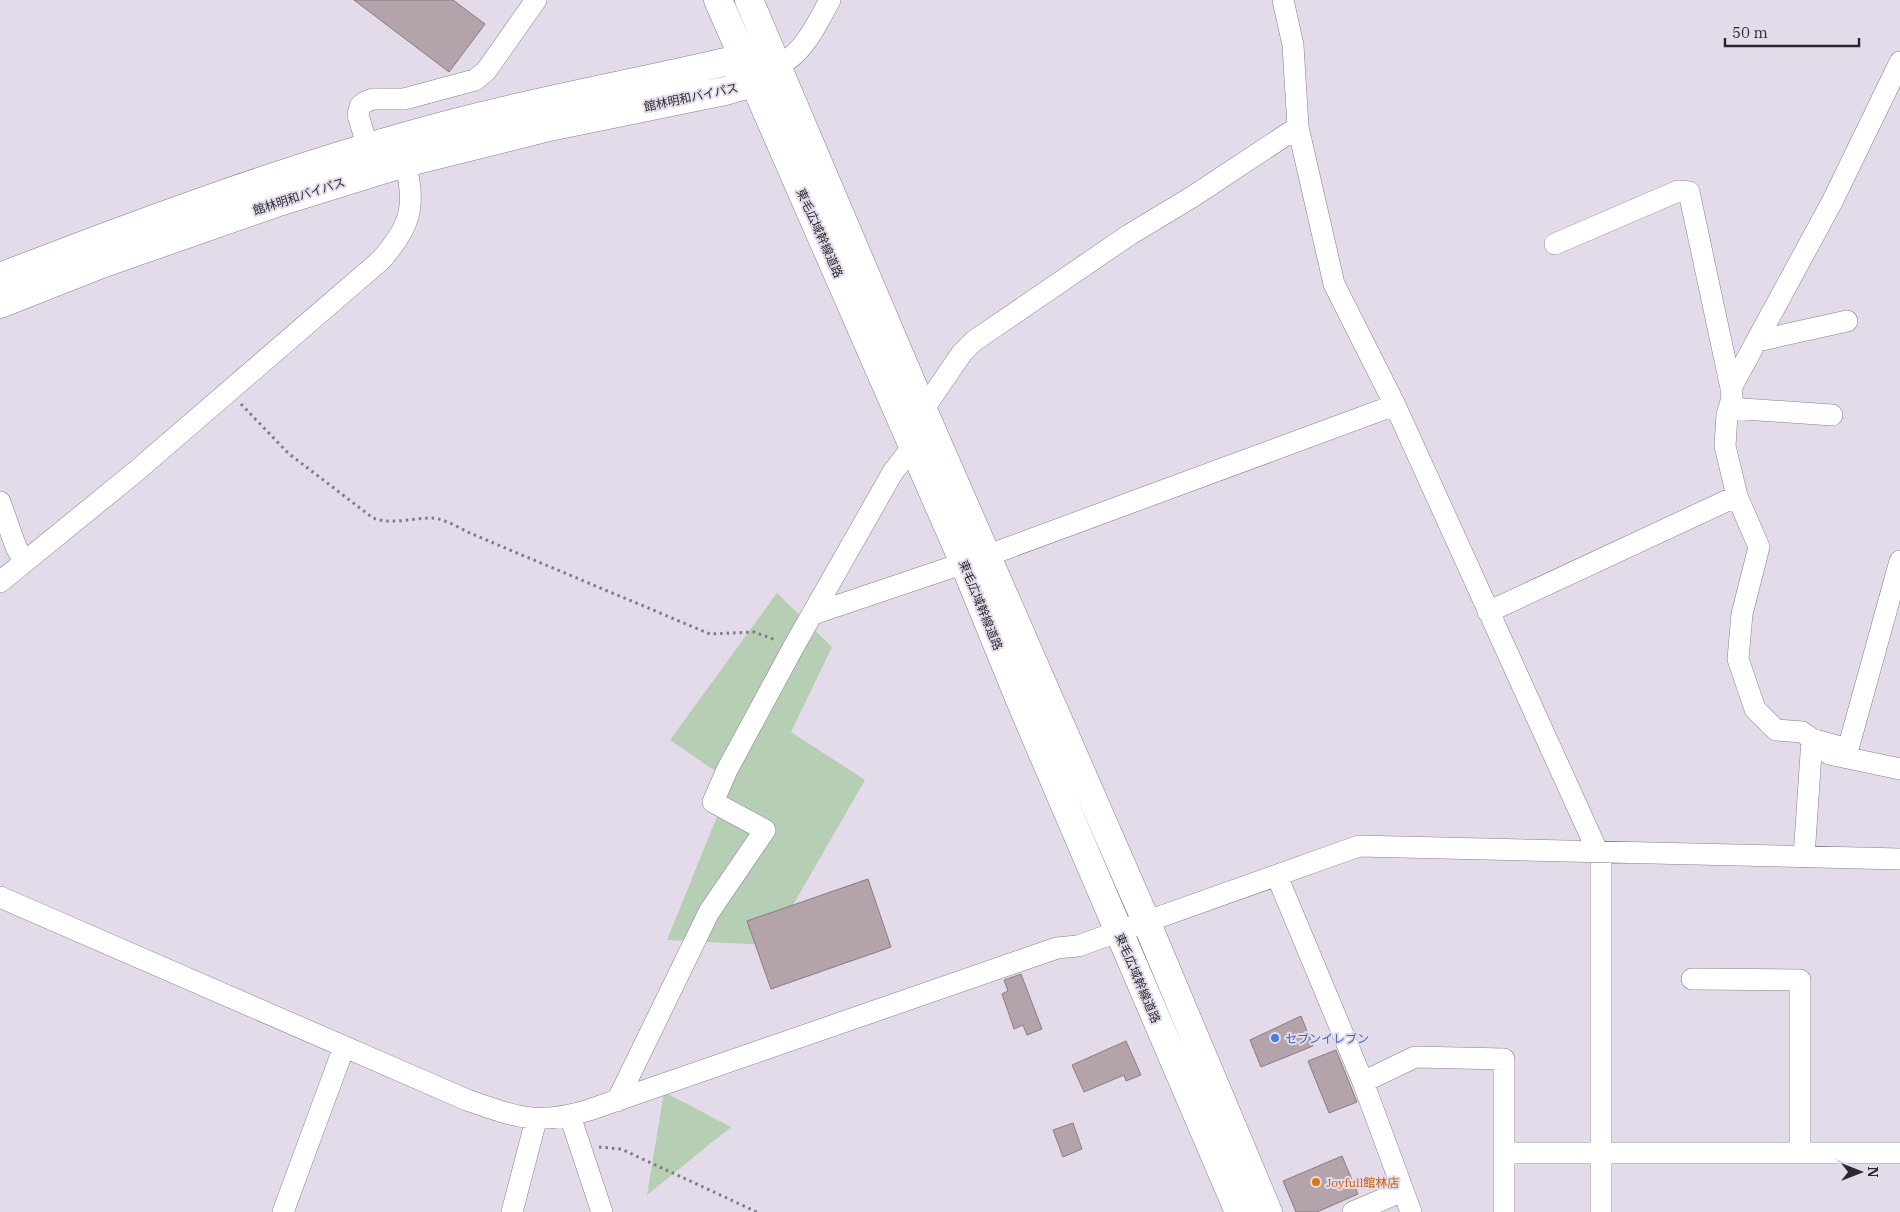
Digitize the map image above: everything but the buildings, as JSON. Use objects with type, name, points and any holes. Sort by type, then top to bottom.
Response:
[{"type":"highway","name":"東毛広域幹線道路","points":[[718,0],[913,446],[975,560],[1146,921],[1268,1212]]},
{"type":"highway","name":"東毛広域幹線道路","points":[[749,0],[923,410],[975,560],[1118,932],[1238,1212]]},
{"type":"highway","name":"館林明和バイパス","points":[[0,277],[98,239],[368,148],[453,123],[545,100],[742,58],[777,66]]},
{"type":"highway","name":"館林明和バイパス","points":[[0,304],[131,254],[276,204],[405,163],[549,127],[716,93],[753,83],[777,66]]},
{"type":"street","points":[[368,148],[358,115],[360,106],[373,99],[404,100],[476,80],[486,71],[536,0]]},
{"type":"street","points":[[777,66],[787,61],[800,49],[830,0]]},
{"type":"street","points":[[1283,0],[1293,45],[1298,127],[1334,284],[1395,405],[1601,859],[1601,1212]]},
{"type":"street","points":[[1730,398],[1757,341],[1832,202],[1900,62]]},
{"type":"street","points":[[923,410],[962,353],[974,341],[1129,235],[1192,198],[1298,127]]},
{"type":"street","points":[[0,582],[24,561],[52,541],[230,392],[381,260],[404,231],[410,212],[412,188],[405,163]]},
{"type":"street","points":[[1555,244],[1678,191],[1689,192],[1730,398],[1725,446],[1737,496],[1759,547],[1742,614],[1738,659],[1755,709],[1776,730],[1802,732],[1811,745],[1804,857]]},
{"type":"street","points":[[1757,341],[1847,321]]},
{"type":"street","points":[[1730,398],[1832,416]]},
{"type":"street","points":[[813,614],[975,560],[1395,405]]},
{"type":"street","points":[[617,1101],[709,912],[765,830],[713,802],[727,770],[794,646],[893,472],[913,446]]},
{"type":"street","points":[[1488,612],[1737,496]]},
{"type":"street","points":[[0,502],[16,547],[24,561]]},
{"type":"street","points":[[1811,745],[1848,749],[1900,561]]},
{"type":"street","points":[[1811,745],[1900,769]]},
{"type":"street","points":[[0,897],[468,1100],[504,1113],[536,1120],[570,1116],[617,1101],[1035,955],[1057,948],[1078,946],[1359,846],[1900,859]]},
{"type":"street","points":[[1277,876],[1363,1082],[1411,1212]]},
{"type":"street","points":[[1692,979],[1800,980],[1800,1153]]},
{"type":"street","points":[[283,1212],[344,1047]]},
{"type":"street","points":[[1363,1082],[1415,1057],[1504,1059],[1504,1212]]},
{"type":"street","points":[[570,1116],[602,1212]]},
{"type":"street","points":[[512,1212],[536,1120]]},
{"type":"street","points":[[1505,1153],[1900,1153]]},
{"type":"street","points":[[1353,1212],[1403,1191]]},
{"type":"path","points":[[230,392],[288,453],[373,518],[382,521],[433,518],[444,520],[472,534],[710,634],[754,632],[794,646]]},
{"type":"path","points":[[579,1145],[621,1149],[757,1212]]},
{"type":"green space","points":[[777,593],[832,647],[791,732],[865,780],[770,945],[667,940],[731,782],[670,740]]},
{"type":"green space","points":[[664,1092],[731,1127],[647,1195]]},
{"type":"place","name":"セブンイレブン","points":[[1275,1038]]},
{"type":"place","name":"Joyfull館林店","points":[[1316,1182]]}]
